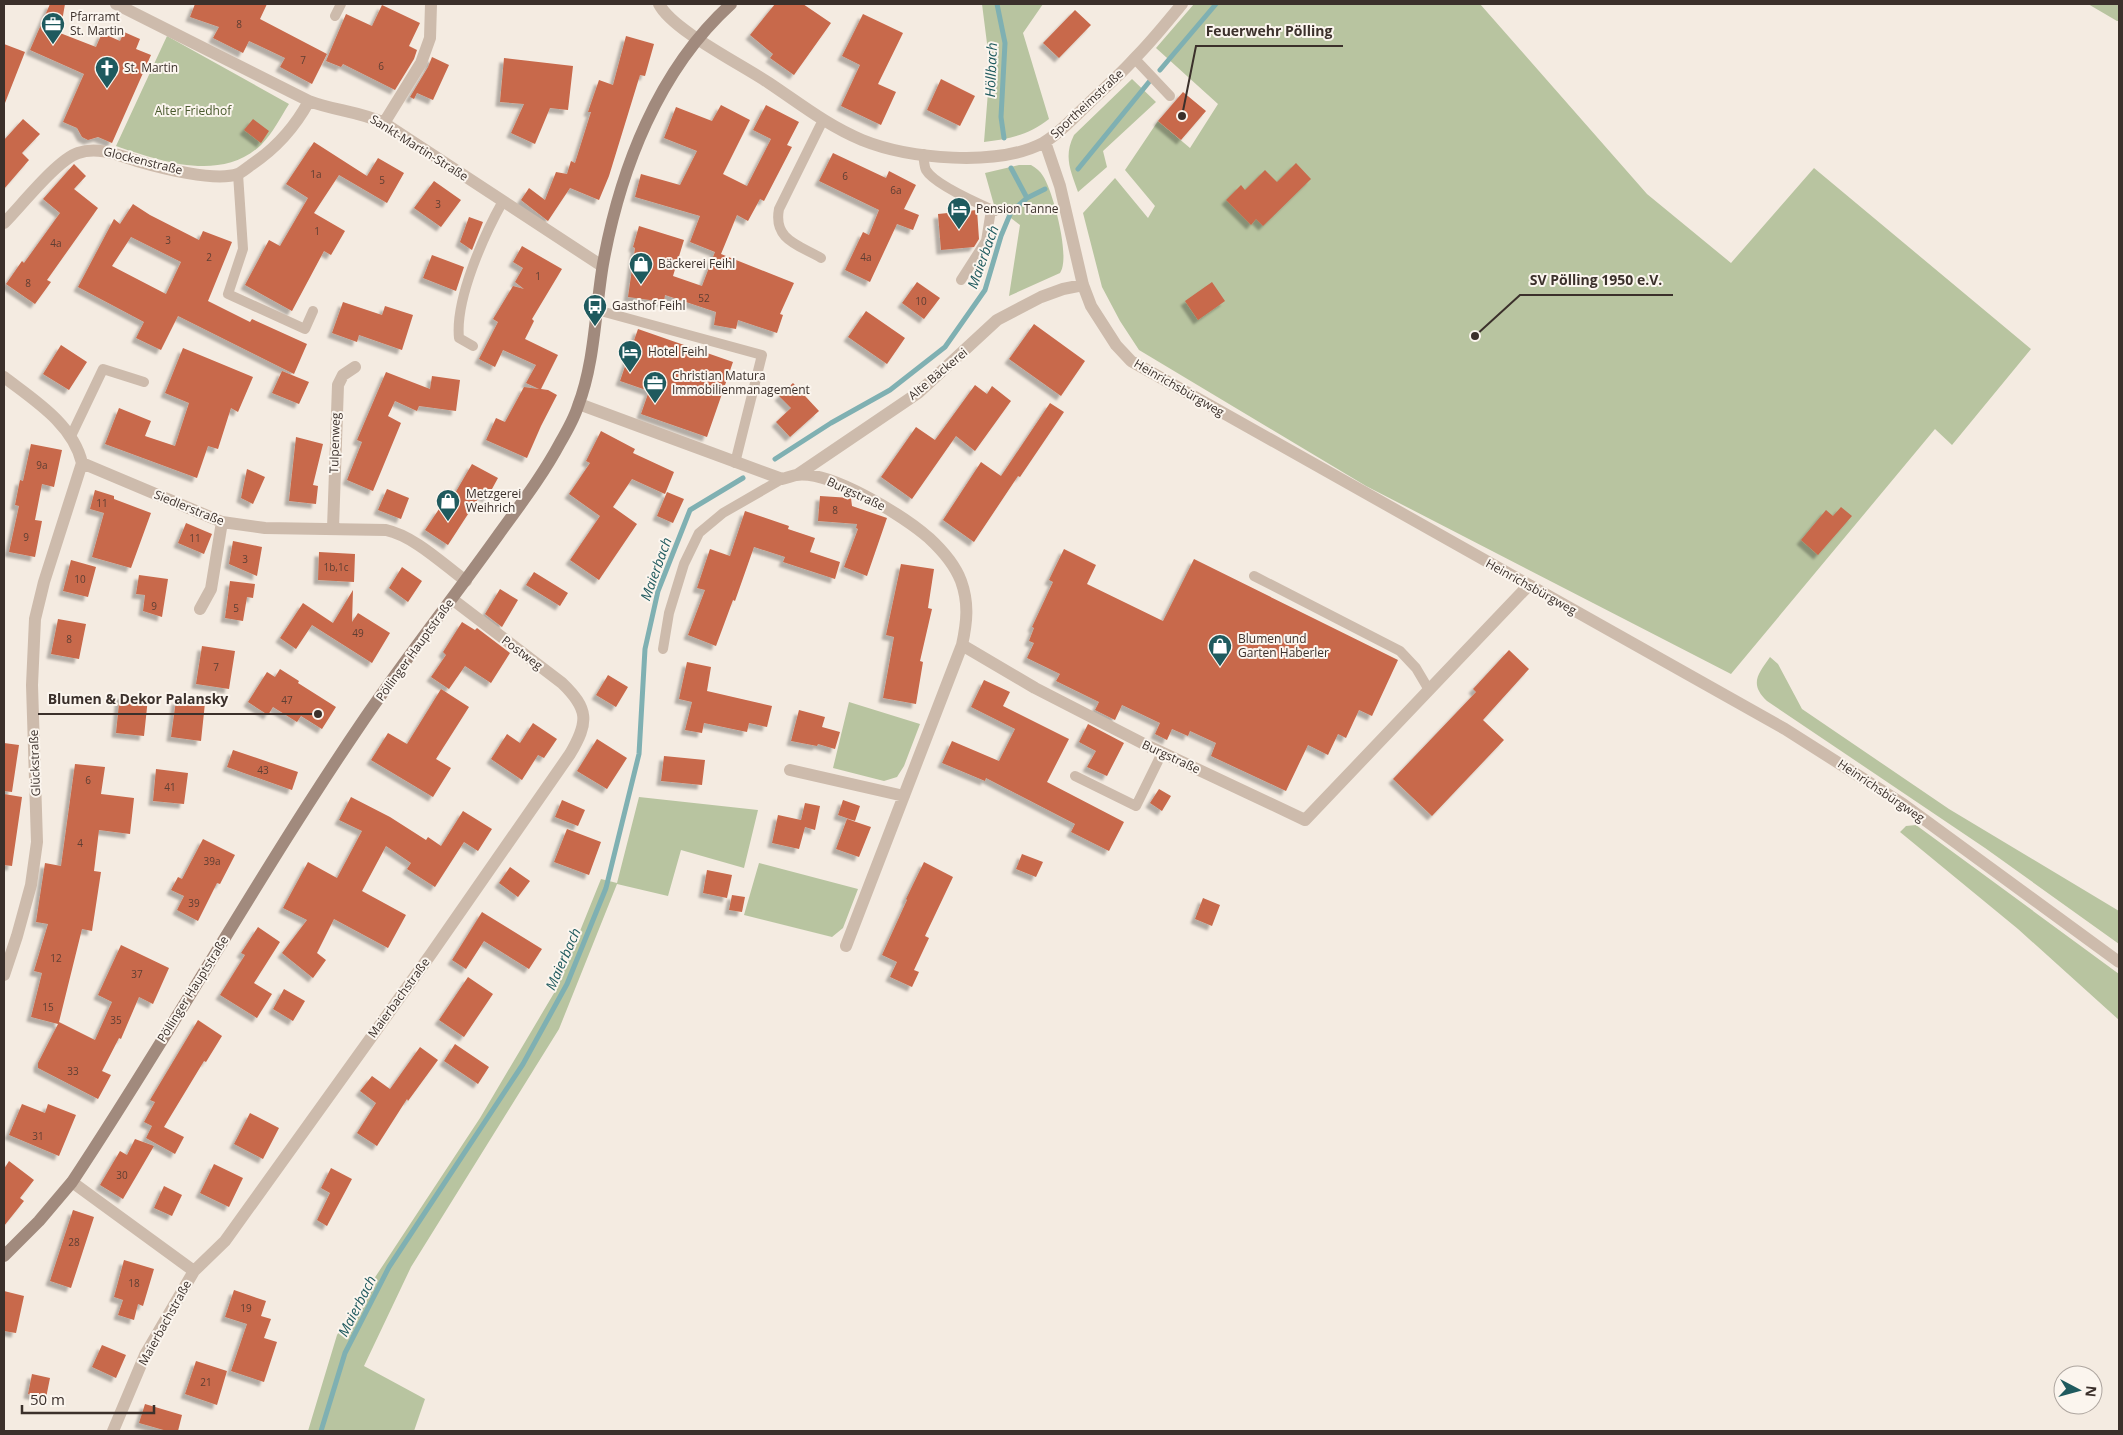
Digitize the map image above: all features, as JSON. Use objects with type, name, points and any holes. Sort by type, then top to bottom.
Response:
[{"type":"street","name":"Sankt-Martin-Straße","points":[[116,4],[309,102],[324,107],[366,114],[384,123],[602,266]]},
{"type":"street","points":[[384,123],[421,63],[430,38],[431,4]]},
{"type":"street","name":"Sportheimstraße","points":[[659,4],[668,17],[824,120],[876,145],[923,154],[976,158],[1023,150],[1045,142],[1135,59],[1182,4]]},
{"type":"street","name":"Pöllinger Hauptstraße","points":[[4,1256],[39,1221],[72,1182],[316,791],[366,716],[540,477],[559,446],[579,404],[591,351],[602,266],[617,200],[638,143],[653,110],[698,38],[731,4]]},
{"type":"street","points":[[238,174],[268,154],[301,118],[309,102]]},
{"type":"street","name":"Heinrichsbürgweg","points":[[1045,142],[1060,186],[1083,285],[1091,306],[1103,328],[1131,361],[1738,702],[1903,804],[2119,962]]},
{"type":"street","name":"Glockenstraße","points":[[4,223],[63,162],[77,153],[94,150],[110,152],[169,170],[199,174],[238,174]]},
{"type":"street","name":"Alte Bäckerei","points":[[797,475],[918,393],[969,348],[997,320],[1041,297],[1063,289],[1083,285]]},
{"type":"street","name":"Tulpenweg","points":[[333,528],[338,385],[343,375],[355,367]]},
{"type":"street","points":[[4,377],[62,424],[79,449],[82,463]]},
{"type":"street","points":[[579,404],[782,479]]},
{"type":"street","name":"Siedlerstraße","points":[[82,463],[222,522],[264,528],[333,528],[395,532],[417,545],[466,581]]},
{"type":"street","name":"Glückstraße","points":[[4,975],[31,884],[38,842],[32,685],[36,619],[44,582],[82,463]]},
{"type":"street","name":"Burgstraße","points":[[782,479],[797,475],[816,477],[839,484],[903,518],[930,539],[952,563],[961,580],[968,611],[962,644],[846,946]]},
{"type":"street","points":[[200,609],[211,589],[222,522]]},
{"type":"street","points":[[1429,690],[1529,586]]},
{"type":"street","name":"Postweg","points":[[452,599],[562,683],[580,704],[584,714]]},
{"type":"street","name":"Burgstraße","points":[[962,644],[1035,688],[1162,753],[1304,820],[1429,690]]},
{"type":"street","name":"Maierbachstraße","points":[[113,1431],[146,1355],[194,1271],[225,1241],[431,954],[570,754],[580,737],[584,723],[584,714]]},
{"type":"street","points":[[790,770],[904,796]]},
{"type":"street","name":"Maierbachstraße","points":[[72,1182],[194,1271]]},
{"type":"lane","points":[[336,16],[341,4]]},
{"type":"lane","points":[[1135,59],[1170,96]]},
{"type":"lane","points":[[821,258],[784,237],[779,230],[777,220],[779,209],[824,120]]},
{"type":"lane","points":[[923,154],[926,170],[936,179],[951,190],[993,210],[986,241],[962,280]]},
{"type":"lane","points":[[238,174],[243,249],[228,294],[305,329],[313,311]]},
{"type":"lane","points":[[473,346],[459,338],[458,328],[468,280],[486,230],[503,201]]},
{"type":"lane","points":[[597,310],[762,355],[735,463]]},
{"type":"lane","points":[[71,436],[103,369],[144,382]]},
{"type":"lane","points":[[663,649],[670,613],[684,564],[699,533],[723,513],[782,479]]},
{"type":"lane","points":[[1254,576],[1400,651],[1416,668],[1429,690]]},
{"type":"lane","points":[[1075,776],[1136,806],[1162,753]]},
{"type":"green space","points":[[982,4],[1043,4],[1023,33],[1049,119],[1034,129],[1018,135],[984,142],[990,67]]},
{"type":"green space","points":[[1194,4],[1480,4],[1647,194],[1731,263],[1814,168],[2031,349],[1952,445],[1935,429],[1731,674],[1366,486],[1139,350],[1120,321],[1102,287],[1083,213],[1115,178],[1148,218],[1155,206],[1125,170],[1158,121],[1190,148],[1218,104],[1156,48]]},
{"type":"green space","points":[[2088,4],[2119,4],[2119,21],[2117,21]]},
{"type":"green space","name":"Alter Friedhof","points":[[167,36],[289,104],[261,145],[245,157],[228,163],[209,166],[190,165],[152,158],[116,146]]},
{"type":"green space","points":[[1132,79],[1156,102],[1103,151],[1107,167],[1078,192],[1069,164],[1069,150],[1074,135]]},
{"type":"green space","points":[[1019,165],[1035,167],[1042,174],[1047,184],[1056,209],[1062,240],[1063,265],[1060,273],[1009,296],[1020,225],[994,205],[985,173]]},
{"type":"green space","points":[[1770,657],[1778,664],[1802,709],[1949,809],[2119,911],[2119,944],[1985,848],[1767,701],[1758,689],[1757,679]]},
{"type":"green space","points":[[849,702],[920,724],[904,766],[897,777],[884,781],[833,768]]},
{"type":"green space","points":[[639,797],[758,810],[744,868],[681,850],[668,896],[617,884],[559,1029],[411,1267],[364,1366],[425,1399],[414,1431],[308,1431],[337,1335],[480,1118],[557,988],[601,879],[617,883]]},
{"type":"green space","points":[[1916,825],[2119,974],[2119,1020],[2018,929],[1900,832],[1906,826]]},
{"type":"green space","points":[[759,863],[858,889],[843,928],[832,937],[744,915]]},
{"type":"building","name":"St. Martin","points":[[50,4],[65,4],[60,33],[96,47],[102,33],[120,41],[124,32],[140,39],[136,49],[151,55],[112,143],[98,137],[88,140],[82,137],[77,128],[63,122],[84,74],[30,50]]},
{"type":"building","points":[[195,4],[267,4],[260,19],[327,54],[312,84],[280,67],[285,58],[249,41],[243,53],[213,38],[219,27],[190,17]]},
{"type":"building","points":[[775,4],[803,4],[831,23],[794,75],[770,58],[773,54],[750,35]]},
{"type":"building","points":[[382,5],[420,23],[409,46],[417,50],[414,59],[395,90],[343,64],[341,67],[326,61],[346,14],[372,26]]},
{"type":"building","points":[[1075,10],[1091,25],[1059,58],[1043,43]]},
{"type":"building","points":[[863,14],[903,33],[878,84],[896,92],[881,125],[841,106],[860,65],[842,56]]},
{"type":"building","points":[[626,36],[654,44],[645,76],[640,75],[609,176],[599,200],[570,188],[548,221],[521,200],[529,188],[545,200],[556,172],[567,174],[571,161],[575,163],[591,112],[588,112],[599,80],[613,85]]},
{"type":"building","points":[[4,44],[25,52],[5,103],[4,103]]},
{"type":"building","points":[[432,57],[449,65],[433,100],[417,93],[414,99],[410,97]]},
{"type":"building","points":[[504,58],[573,66],[568,110],[550,108],[535,144],[511,133],[524,104],[500,102]]},
{"type":"building","points":[[941,79],[975,96],[960,126],[927,110]]},
{"type":"building","points":[[1183,92],[1206,111],[1181,140],[1158,121]]},
{"type":"building","points":[[721,105],[750,120],[723,174],[747,186],[771,139],[753,130],[766,105],[799,122],[787,145],[792,147],[764,201],[760,199],[748,221],[737,215],[721,254],[794,283],[780,314],[783,315],[777,333],[738,320],[736,329],[714,325],[716,312],[665,295],[664,302],[628,297],[635,248],[633,247],[639,226],[684,240],[673,276],[702,286],[715,252],[690,242],[700,216],[635,197],[641,174],[680,185],[697,151],[664,138],[676,107],[712,121]]},
{"type":"building","points":[[23,119],[40,134],[22,153],[29,160],[4,189],[4,140]]},
{"type":"building","points":[[253,119],[269,131],[261,143],[244,130]]},
{"type":"building","points":[[314,142],[367,176],[378,158],[404,173],[387,203],[339,175],[314,213],[345,231],[331,255],[324,251],[292,311],[245,285],[269,240],[280,246],[308,198],[286,184]]},
{"type":"building","points":[[833,153],[886,178],[889,171],[916,185],[904,209],[919,215],[913,230],[897,224],[870,282],[845,270],[863,232],[869,235],[879,210],[819,181]]},
{"type":"building","points":[[1296,163],[1311,179],[1263,226],[1256,219],[1251,225],[1226,200],[1241,185],[1245,190],[1265,170],[1277,182]]},
{"type":"building","points":[[74,164],[86,176],[74,189],[98,208],[47,280],[51,282],[35,304],[6,284],[22,261],[24,263],[60,213],[43,199]]},
{"type":"building","points":[[434,181],[461,200],[441,227],[414,208]]},
{"type":"building","points":[[133,204],[150,215],[199,240],[203,231],[232,242],[208,301],[250,322],[252,319],[307,344],[294,374],[178,316],[161,350],[136,338],[144,322],[78,287],[114,219],[120,224]],"holes":[[[131,237],[181,262],[166,294],[112,266]]]},
{"type":"building","name":"Pension Tanne","points":[[977,210],[979,239],[974,247],[941,250],[938,214]]},
{"type":"building","points":[[469,217],[483,222],[472,250],[460,242]]},
{"type":"building","points":[[522,246],[562,269],[532,319],[534,321],[525,339],[558,355],[541,389],[548,390],[557,395],[527,458],[486,440],[496,418],[505,422],[524,387],[539,389],[526,383],[536,365],[503,350],[495,367],[479,359],[498,322],[493,319],[513,286],[524,289],[515,282],[523,268],[513,262]]},
{"type":"building","points":[[432,255],[464,267],[456,291],[423,278]]},
{"type":"building","points":[[917,282],[940,298],[924,319],[902,303]]},
{"type":"building","points":[[1212,282],[1225,301],[1198,320],[1185,301]]},
{"type":"building","points":[[343,302],[382,315],[385,306],[413,315],[402,350],[359,335],[357,342],[332,333]]},
{"type":"building","points":[[866,311],[905,338],[887,364],[848,337]]},
{"type":"building","points":[[1034,324],[1085,361],[1061,396],[1009,359]]},
{"type":"building","points":[[638,329],[733,362],[707,437],[641,414],[649,391],[620,381]]},
{"type":"building","points":[[61,345],[87,362],[69,390],[43,374]]},
{"type":"building","points":[[183,348],[253,377],[238,412],[231,408],[218,449],[208,446],[197,478],[105,444],[119,408],[151,421],[145,436],[175,446],[189,403],[165,393]]},
{"type":"building","points":[[282,371],[309,382],[299,404],[272,393]]},
{"type":"building","points":[[386,372],[430,389],[432,376],[460,380],[456,411],[419,406],[417,411],[395,401],[388,416],[401,423],[373,491],[347,480],[362,442],[357,440]]},
{"type":"building","points":[[793,383],[819,411],[790,437],[776,422],[791,408],[779,396]]},
{"type":"building","points":[[975,385],[987,394],[992,386],[1011,401],[975,451],[956,436],[912,499],[881,477],[916,427],[935,440]]},
{"type":"building","points":[[1050,403],[1064,412],[974,542],[943,520],[981,462],[1001,476]]},
{"type":"building","points":[[601,431],[635,449],[633,453],[674,472],[665,494],[632,479],[613,507],[637,524],[599,580],[570,560],[600,516],[569,494],[590,463],[586,461]]},
{"type":"building","points":[[296,437],[323,444],[313,485],[318,486],[316,504],[289,501]]},
{"type":"building","points":[[31,444],[62,450],[54,487],[42,484],[35,520],[42,521],[35,557],[9,552],[19,506],[15,505],[20,480],[23,481]]},
{"type":"building","points":[[472,464],[498,478],[487,498],[481,494],[448,545],[425,530],[439,509],[443,511]]},
{"type":"building","points":[[247,469],[265,477],[253,504],[241,498]]},
{"type":"building","points":[[387,489],[409,498],[401,519],[378,510]]},
{"type":"building","points":[[95,490],[114,496],[114,499],[151,513],[131,568],[92,557],[104,513],[90,509]]},
{"type":"building","points":[[667,492],[684,499],[673,523],[657,516]]},
{"type":"building","points":[[820,496],[851,498],[852,506],[887,518],[867,576],[844,567],[858,529],[856,528],[857,524],[818,521]]},
{"type":"building","points":[[1841,507],[1852,516],[1818,555],[1801,540],[1826,510],[1833,516]]},
{"type":"building","points":[[745,511],[789,526],[788,529],[815,538],[810,552],[840,562],[835,579],[783,562],[785,557],[754,547],[735,601],[733,600],[716,646],[688,635],[705,590],[697,588],[710,549],[730,556]]},
{"type":"building","points":[[186,523],[212,534],[204,554],[178,543]]},
{"type":"building","points":[[233,541],[262,547],[257,576],[229,564]]},
{"type":"building","name":"Blumen und Garten Haberler","points":[[1064,549],[1096,565],[1087,584],[1163,621],[1194,559],[1398,660],[1372,716],[1359,710],[1346,738],[1338,734],[1328,755],[1308,745],[1286,791],[1211,756],[1216,743],[1190,731],[1188,736],[1172,729],[1167,740],[1155,734],[1160,723],[1122,705],[1115,720],[1095,710],[1099,702],[1056,681],[1060,674],[1027,658],[1034,643],[1029,641],[1034,628],[1032,627],[1053,582],[1049,580]]},
{"type":"building","points":[[319,552],[355,554],[354,582],[318,580]]},
{"type":"building","points":[[71,560],[96,567],[88,597],[63,591]]},
{"type":"building","points":[[901,564],[934,569],[928,608],[932,609],[920,661],[923,662],[916,704],[883,698],[894,637],[886,635]]},
{"type":"building","points":[[402,567],[422,581],[408,602],[389,588]]},
{"type":"building","points":[[534,572],[568,593],[560,606],[526,585]]},
{"type":"building","points":[[139,575],[168,579],[162,617],[143,611],[145,595],[136,594]]},
{"type":"building","points":[[230,581],[255,584],[253,598],[247,597],[243,621],[225,618]]},
{"type":"building","points":[[500,589],[518,600],[502,627],[485,614]]},
{"type":"building","points":[[353,590],[352,622],[358,613],[390,633],[372,663],[312,625],[296,649],[280,638],[303,603],[333,623]]},
{"type":"building","points":[[58,619],[86,624],[79,659],[51,654]]},
{"type":"building","points":[[462,622],[475,630],[477,628],[510,653],[491,683],[465,666],[449,689],[431,677],[446,655],[443,652]]},
{"type":"building","points":[[202,646],[235,651],[229,689],[196,684]]},
{"type":"building","points":[[1509,650],[1529,669],[1483,720],[1504,740],[1432,816],[1393,779],[1476,692],[1473,689]]},
{"type":"building","points":[[687,662],[711,667],[707,691],[772,706],[767,727],[749,723],[747,732],[704,723],[702,733],[685,730],[692,702],[679,699]]},
{"type":"building","points":[[280,669],[336,707],[322,729],[301,716],[297,722],[273,707],[268,715],[248,702],[267,672],[275,677]]},
{"type":"building","points":[[608,675],[628,687],[616,707],[596,695]]},
{"type":"building","points":[[984,680],[1010,692],[1003,706],[1069,739],[1047,782],[1124,822],[1109,851],[1071,832],[1075,824],[986,778],[985,781],[942,763],[952,741],[999,761],[1015,729],[971,707]]},
{"type":"building","points":[[441,689],[469,707],[436,759],[451,768],[433,797],[371,760],[388,733],[407,744]]},
{"type":"building","points":[[120,694],[148,698],[144,736],[116,733]]},
{"type":"building","points":[[176,700],[205,703],[201,741],[171,737]]},
{"type":"building","points":[[799,710],[825,717],[822,727],[840,732],[835,749],[818,744],[817,746],[791,741]]},
{"type":"building","points":[[533,723],[557,739],[544,758],[538,755],[522,780],[491,759],[507,734],[520,743]]},
{"type":"building","points":[[1088,724],[1124,743],[1107,776],[1087,767],[1096,751],[1079,742]]},
{"type":"building","points":[[597,739],[627,758],[607,789],[577,771]]},
{"type":"building","points":[[4,743],[19,745],[12,792],[4,791]]},
{"type":"building","points":[[233,750],[298,772],[292,790],[227,767]]},
{"type":"building","points":[[664,756],[705,760],[702,785],[661,781]]},
{"type":"building","points":[[75,764],[105,767],[101,794],[134,798],[130,834],[99,830],[94,871],[101,872],[92,931],[82,929],[59,1022],[95,1040],[112,1002],[98,995],[121,945],[169,968],[153,1004],[139,997],[121,1039],[119,1038],[102,1071],[111,1075],[98,1099],[38,1068],[38,1063],[58,1024],[31,1017],[42,973],[34,971],[48,924],[36,922],[45,863],[61,866]]},
{"type":"building","points":[[156,769],[188,773],[184,804],[153,801]]},
{"type":"building","points":[[1159,789],[1171,796],[1162,811],[1150,803]]},
{"type":"building","points":[[4,794],[22,797],[12,866],[4,865]]},
{"type":"building","points":[[351,797],[390,817],[426,840],[428,837],[441,846],[463,811],[492,829],[478,851],[464,842],[435,887],[407,869],[411,863],[386,846],[362,891],[406,915],[388,948],[334,919],[317,953],[326,960],[313,978],[282,953],[307,920],[283,908],[308,862],[337,878],[362,831],[339,820]]},
{"type":"building","points":[[562,800],[585,810],[578,826],[555,817]]},
{"type":"building","points":[[843,800],[860,806],[855,821],[838,815]]},
{"type":"building","points":[[805,803],[820,806],[815,830],[805,827],[799,849],[772,843],[778,815],[801,820]]},
{"type":"building","points":[[847,819],[871,827],[859,857],[836,849]]},
{"type":"building","points":[[567,829],[601,842],[589,875],[554,862]]},
{"type":"building","points":[[203,839],[235,855],[220,884],[217,883],[198,921],[177,910],[184,896],[171,890],[178,877],[182,879]]},
{"type":"building","points":[[1022,854],[1043,862],[1036,877],[1016,869]]},
{"type":"building","points":[[924,862],[953,877],[925,936],[929,938],[914,970],[919,972],[912,987],[890,977],[897,962],[882,955]]},
{"type":"building","points":[[510,867],[530,881],[518,897],[499,883]]},
{"type":"building","points":[[707,870],[732,875],[727,898],[703,893]]},
{"type":"building","points":[[732,895],[745,897],[742,912],[729,910]]},
{"type":"building","points":[[1203,898],[1220,905],[1212,926],[1195,919]]},
{"type":"building","points":[[482,912],[542,949],[529,969],[484,941],[466,969],[452,960]]},
{"type":"building","points":[[258,927],[280,942],[254,983],[272,994],[257,1018],[220,995],[245,955],[241,953]]},
{"type":"building","points":[[468,977],[493,994],[464,1037],[439,1020]]},
{"type":"building","points":[[284,989],[305,1001],[293,1021],[273,1009]]},
{"type":"building","points":[[198,1020],[222,1036],[206,1062],[204,1061],[164,1127],[184,1137],[175,1154],[146,1138],[152,1126],[144,1122],[155,1102],[150,1100]]},
{"type":"building","points":[[455,1044],[489,1067],[478,1084],[444,1061]]},
{"type":"building","points":[[420,1047],[438,1060],[408,1101],[407,1099],[377,1146],[357,1133],[376,1103],[360,1091],[372,1076],[390,1089]]},
{"type":"building","points":[[22,1104],[45,1113],[48,1104],[76,1115],[59,1156],[9,1135]]},
{"type":"building","points":[[250,1113],[279,1128],[263,1159],[234,1144]]},
{"type":"building","points":[[135,1139],[154,1146],[123,1199],[100,1185],[120,1151],[127,1155]]},
{"type":"building","points":[[9,1161],[34,1180],[20,1198],[24,1201],[4,1226],[4,1169]]},
{"type":"building","points":[[214,1164],[243,1178],[229,1207],[200,1193]]},
{"type":"building","points":[[331,1168],[352,1179],[327,1226],[317,1220],[330,1193],[321,1188]]},
{"type":"building","points":[[164,1186],[182,1195],[172,1216],[154,1208]]},
{"type":"building","points":[[73,1210],[94,1217],[71,1288],[50,1281]]},
{"type":"building","points":[[124,1260],[154,1269],[143,1306],[138,1304],[134,1320],[118,1315],[123,1300],[114,1297]]},
{"type":"building","points":[[234,1290],[266,1301],[261,1316],[271,1319],[264,1338],[277,1342],[264,1382],[231,1371],[247,1324],[225,1317]]},
{"type":"building","points":[[4,1291],[24,1296],[16,1333],[4,1331]]},
{"type":"building","points":[[102,1345],[126,1355],[116,1378],[92,1367]]},
{"type":"building","points":[[196,1361],[227,1371],[217,1405],[185,1394]]},
{"type":"building","points":[[32,1374],[50,1378],[46,1398],[28,1394]]},
{"type":"building","points":[[145,1404],[182,1415],[178,1431],[167,1431],[139,1423]]},
{"type":"waterway","name":"Höllbach","points":[[997,4],[1005,43],[1001,117],[1004,138]]},
{"type":"waterway","name":"Maierbach","points":[[1160,70],[1216,4]]},
{"type":"waterway","name":"Maierbach","points":[[1078,169],[1149,82]]},
{"type":"waterway","name":"Höllbach","points":[[1011,168],[1027,198]]},
{"type":"waterway","name":"Maierbach","points":[[775,459],[831,423],[890,390],[945,347],[985,290],[1001,236],[1011,212],[1027,198],[1045,189]]},
{"type":"waterway","name":"Maierbach","points":[[321,1431],[345,1353],[389,1267],[523,1064],[567,984],[606,888],[639,754],[645,649],[658,591],[690,510],[743,478]]},
{"type":"place","name":"Pfarramt St. Martin","points":[[53,45]]},
{"type":"place","name":"St. Martin","points":[[107,89]]},
{"type":"place","name":"Feuerwehr Pölling","points":[[1182,116]]},
{"type":"place","name":"Pension Tanne","points":[[959,230]]},
{"type":"place","name":"Bäckerei Feihl","points":[[641,285]]},
{"type":"place","name":"Gasthof Feihl","points":[[595,327]]},
{"type":"place","name":"SV Pölling 1950 e.V.","points":[[1475,336]]},
{"type":"place","name":"Hotel Feihl","points":[[630,373]]},
{"type":"place","name":"Christian Matura Immobilienmanagement","points":[[655,404]]},
{"type":"place","name":"Metzgerei Weihrich","points":[[448,522]]},
{"type":"place","name":"Blumen und Garten Haberler","points":[[1220,667]]},
{"type":"place","name":"Blumen & Dekor Palansky","points":[[318,714]]}]
